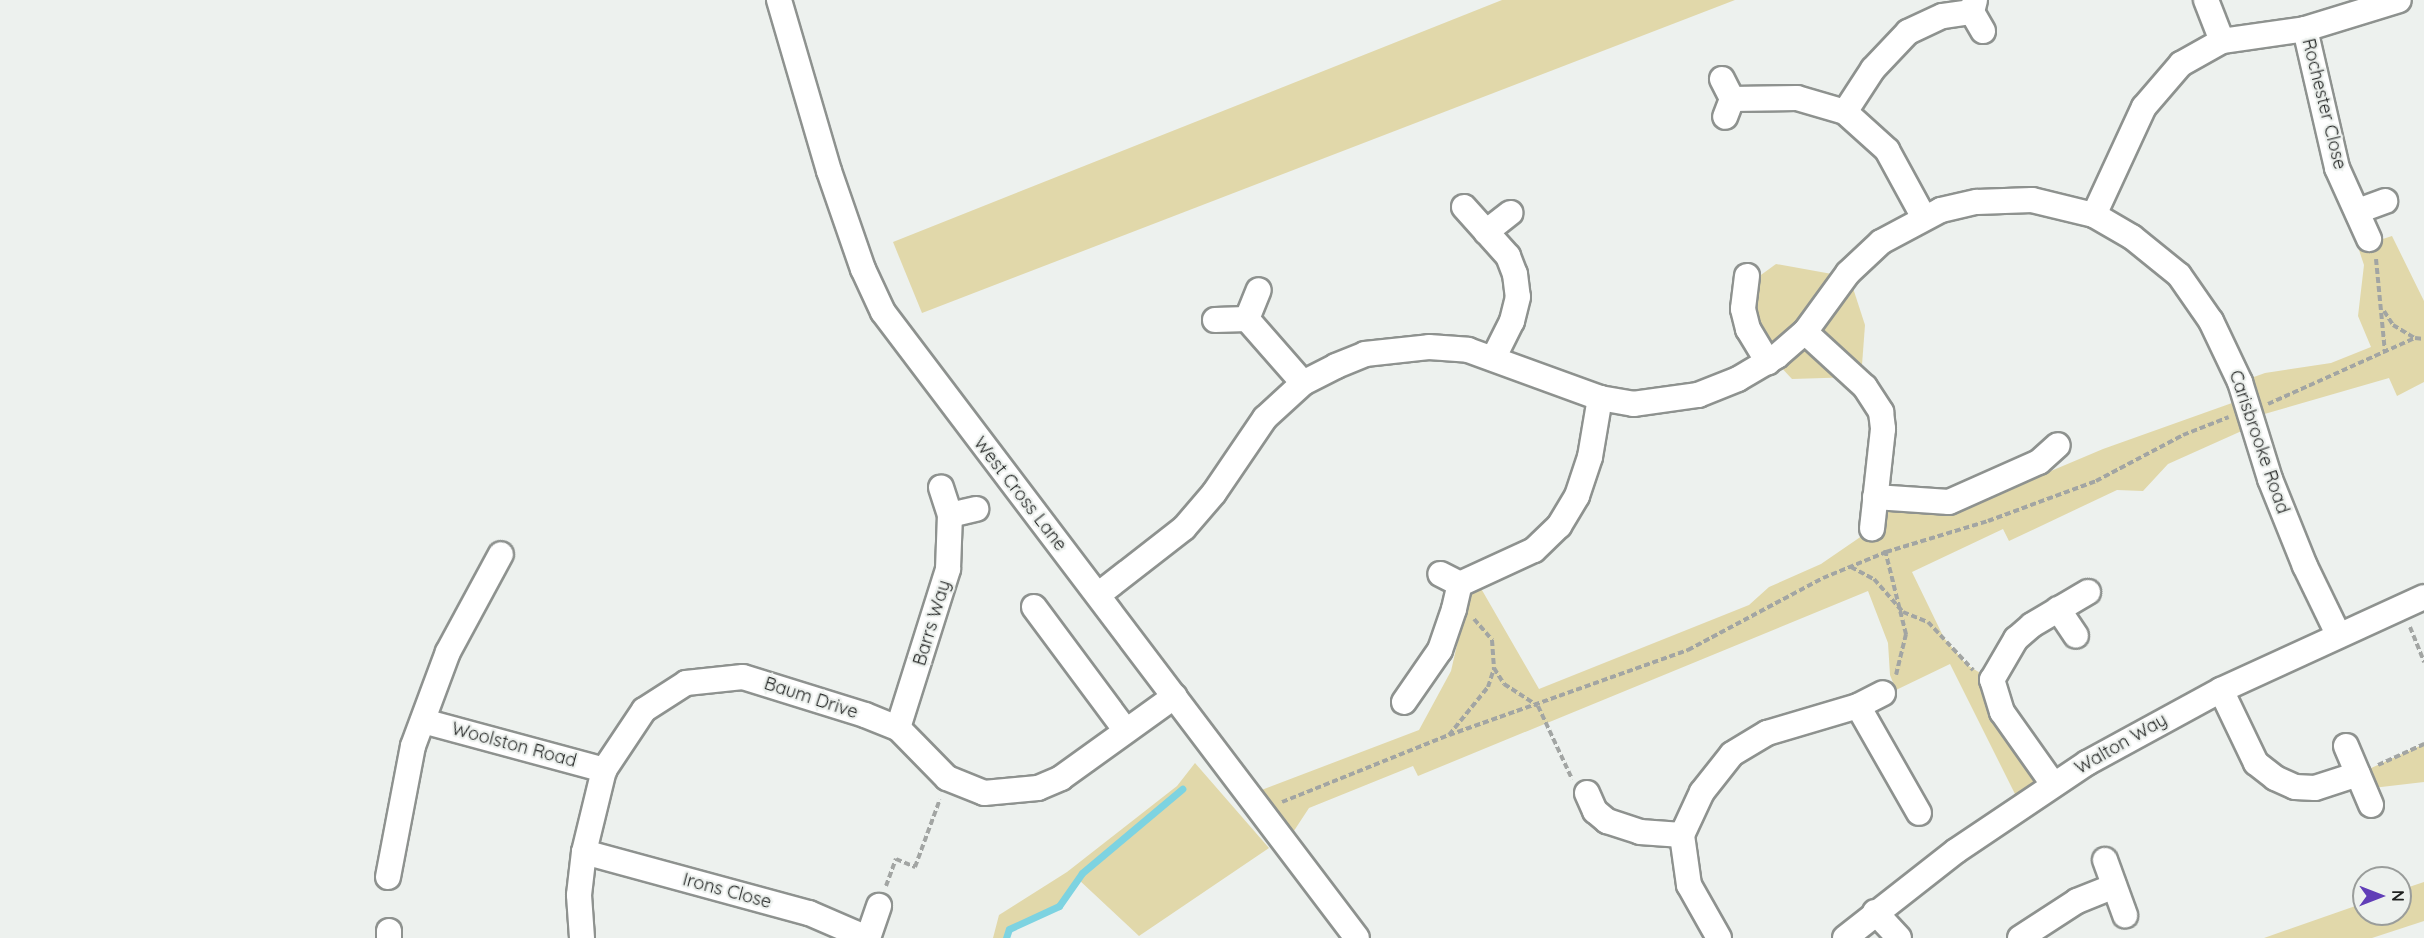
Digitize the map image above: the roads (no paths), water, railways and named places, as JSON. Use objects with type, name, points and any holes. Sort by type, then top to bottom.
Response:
[{"type":"street","name":"West Cross Lane","points":[[779,0],[829,171],[863,269],[883,312],[1258,804],[1357,938]]},
{"type":"street","points":[[2206,0],[2222,41]]},
{"type":"street","points":[[2094,215],[2144,107],[2181,64],[2222,41],[2305,29],[2399,0]]},
{"type":"street","points":[[1845,112],[1873,69],[1908,32],[1943,16],[1977,15]]},
{"type":"street","name":"Rochester Close","points":[[2305,29],[2337,168],[2369,239]]},
{"type":"street","points":[[1726,98],[1797,98],[1845,112],[1859,120],[1887,150],[1924,218]]},
{"type":"street","name":"Carisbrooke Road","points":[[1098,595],[1184,528],[1214,493],[1265,418],[1303,383],[1365,354],[1400,348],[1468,350],[1600,398],[1632,404],[1698,395],[1738,379],[1768,362],[1805,332],[1848,273],[1881,242],[1941,210],[1977,202],[2032,200],[2094,215],[2132,237],[2179,275],[2211,321],[2251,410],[2270,479],[2338,634]]},
{"type":"street","points":[[2358,211],[2385,201]]},
{"type":"street","points":[[1464,207],[1508,256],[1518,297],[1512,321],[1493,359]]},
{"type":"street","points":[[1486,232],[1510,213]]},
{"type":"street","points":[[1747,276],[1743,309],[1748,329],[1768,362]]},
{"type":"street","points":[[1247,319],[1259,290]]},
{"type":"street","points":[[1215,320],[1247,319]]},
{"type":"street","points":[[1247,319],[1303,383]]},
{"type":"street","points":[[1805,332],[1861,382],[1881,412],[1883,429],[1872,528]]},
{"type":"street","points":[[1404,702],[1440,650],[1454,609],[1450,579],[1534,550],[1559,526],[1577,496],[1590,457],[1600,398]]},
{"type":"street","points":[[1875,497],[1949,502],[2039,462],[2058,445]]},
{"type":"street","name":"Barrs Way","points":[[898,728],[946,578],[952,536],[950,515],[941,487]]},
{"type":"street","points":[[950,515],[976,509]]},
{"type":"street","points":[[388,877],[413,746],[448,652],[501,554]]},
{"type":"street","points":[[2052,784],[2002,712],[1992,680],[2016,639],[2058,609],[2088,592]]},
{"type":"street","name":"Walton Way","points":[[1845,938],[1875,912],[2052,784],[2221,690],[2338,634],[2424,597]]},
{"type":"street","points":[[1034,607],[1126,731]]},
{"type":"street","points":[[2058,609],[2076,636]]},
{"type":"street","name":"Baum Drive","points":[[582,938],[579,895],[584,852],[604,770],[644,710],[686,683],[715,678],[742,677],[898,728],[947,778],[984,793],[1038,788],[1061,778],[1175,696]]},
{"type":"street","points":[[2221,690],[2256,763],[2275,778],[2295,787],[2315,788],[2358,774]]},
{"type":"street","points":[[1719,938],[1689,885],[1682,835],[1702,792],[1732,754],[1767,733],[1858,706],[1883,693]]},
{"type":"street","points":[[1858,706],[1873,737],[1918,813]]},
{"type":"street","name":"Woolston Road","points":[[423,721],[604,770]]},
{"type":"street","points":[[2346,746],[2371,806]]},
{"type":"street","points":[[1587,793],[1595,811],[1607,821],[1640,832],[1682,835]]},
{"type":"street","name":"Irons Close","points":[[584,852],[809,913],[867,938],[879,906]]},
{"type":"street","points":[[2105,860],[2125,915]]},
{"type":"street","points":[[2020,938],[2078,901],[2114,886]]},
{"type":"street","points":[[1875,912],[1899,938]]},
{"type":"waterway","points":[[1006,938],[1009,929],[1059,906],[1082,873],[1182,789]]}]
